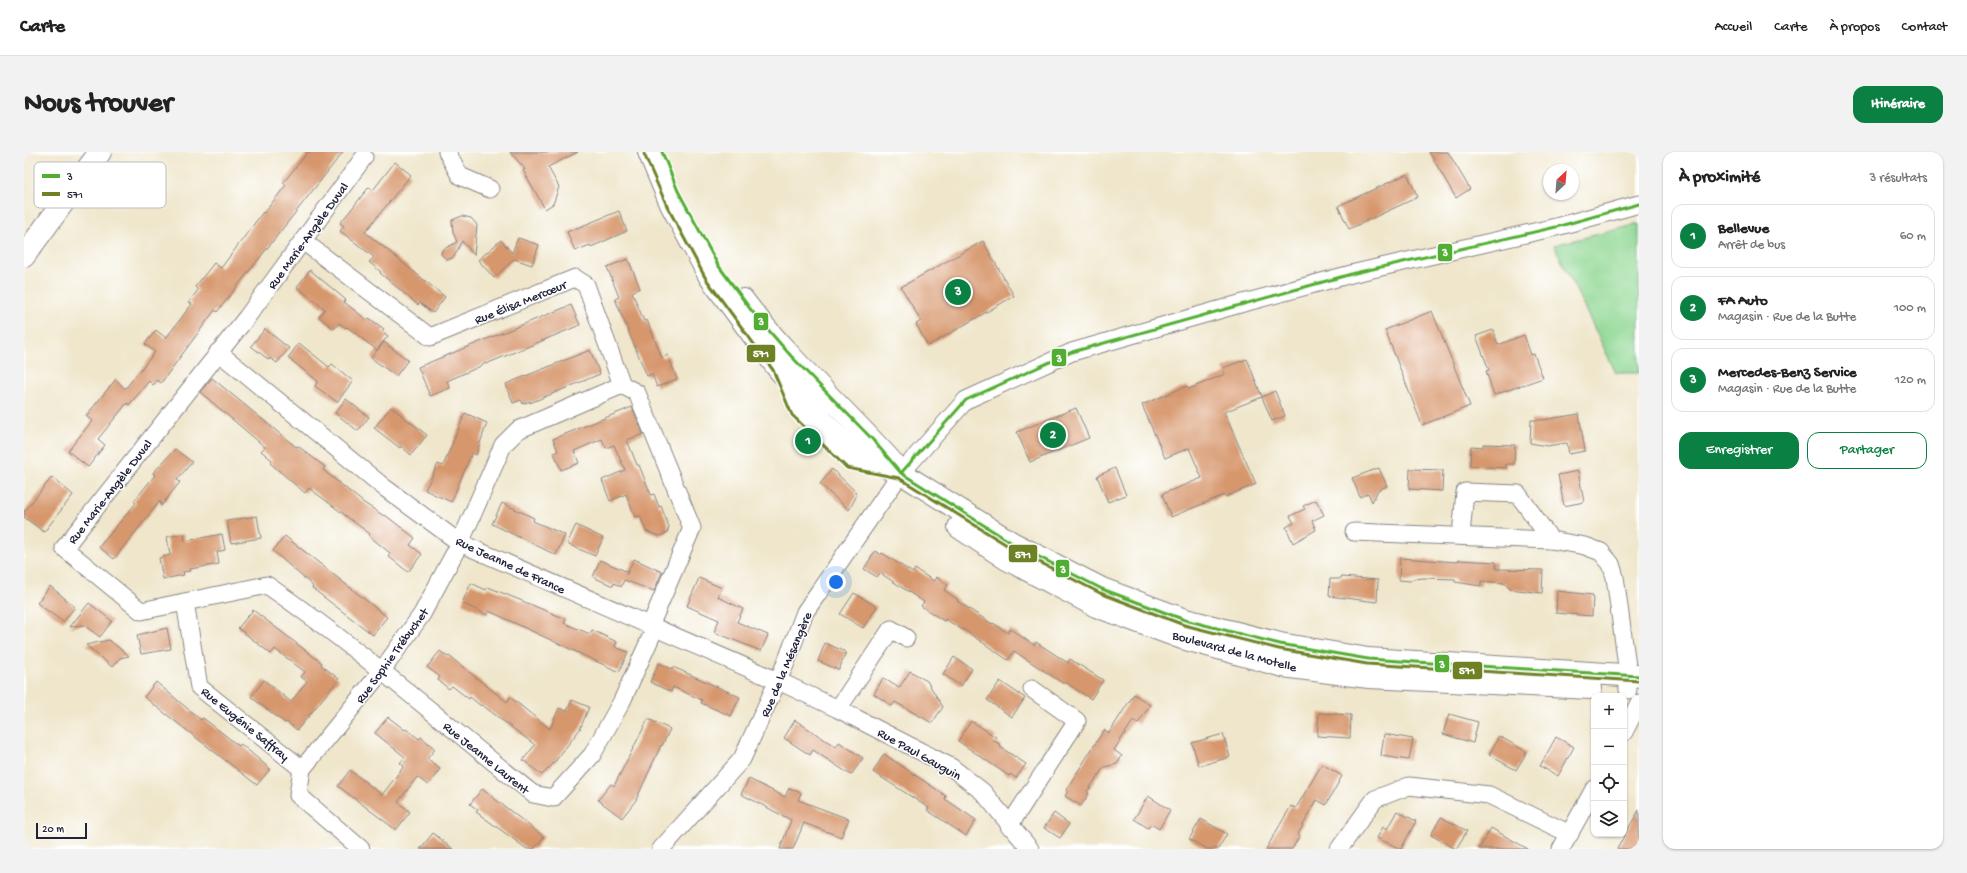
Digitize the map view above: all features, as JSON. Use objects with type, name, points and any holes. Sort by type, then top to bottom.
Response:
[{"type":"main road","points":[[93,162],[100,152]]},
{"type":"main road","name":"Boulevard de la Motelle","points":[[649,152],[671,204],[710,277],[777,368],[826,425],[857,455],[901,473],[1012,543],[1102,589],[1186,620],[1280,644],[1368,659],[1634,687]]},
{"type":"main road","name":"Boulevard de la Motelle","points":[[662,152],[678,191],[718,265],[751,310],[791,356],[842,410],[873,440],[901,473]]},
{"type":"main road","points":[[24,256],[59,208]]},
{"type":"street","points":[[447,152],[460,176],[490,189]]},
{"type":"street","name":"Rue Marie-Angèle Duval","points":[[364,157],[303,242],[64,548],[141,611],[267,585],[294,604],[381,672]]},
{"type":"street","name":"Rue de la Mésangère","points":[[661,849],[742,759],[778,681],[805,612],[901,473],[966,400],[1072,352],[1355,273],[1556,227],[1639,204]]},
{"type":"street","name":"Rue Élisa Mercœur","points":[[303,242],[430,337],[575,278],[586,285],[622,385]]},
{"type":"street","name":"Rue Jeanne de France","points":[[218,352],[385,488],[460,543],[778,681]]},
{"type":"street","points":[[622,385],[637,393],[692,528],[652,627]]},
{"type":"street","name":"Rue Sophie Trébuchet","points":[[302,769],[381,672],[422,614],[460,543],[504,445],[512,435],[518,430],[622,385]]},
{"type":"street","points":[[1461,535],[1465,492],[1518,494],[1551,540]]},
{"type":"street","points":[[1354,532],[1461,535],[1551,540],[1594,548],[1601,552],[1611,564],[1615,578],[1634,687],[1625,729]]},
{"type":"street","name":"Rue Eugénie Saffray","points":[[185,602],[199,687],[302,769]]},
{"type":"street","name":"Rue Jeanne Laurent","points":[[381,672],[533,794],[553,798],[592,754],[622,701],[652,627]]},
{"type":"street","points":[[838,709],[892,629],[906,638]]},
{"type":"street","name":"Rue Paul Gauguin","points":[[778,681],[838,709],[951,767],[983,792],[1009,826],[1030,849]]},
{"type":"street","points":[[1009,826],[1077,721],[1032,689]]},
{"type":"street","points":[[302,769],[298,795],[361,849]]},
{"type":"street","points":[[1339,849],[1375,799],[1409,786],[1489,795],[1570,834]]},
{"type":"street","points":[[1561,849],[1591,795]]},
{"type":"green space","points":[[1639,224],[1639,373],[1616,373],[1554,245]]},
{"type":"building","points":[[308,152],[343,152],[217,312],[215,310],[161,383],[157,380],[153,385],[149,381],[129,405],[127,403],[98,439],[105,445],[88,467],[68,451],[92,421],[86,416],[116,379],[125,389],[155,352],[145,344],[156,330],[166,338],[192,304],[189,302],[198,290],[195,287],[214,263],[221,268],[263,212],[264,213],[286,185],[283,183]]},
{"type":"building","points":[[510,152],[578,152],[548,167],[559,187],[553,204],[545,209],[523,170],[525,169]]},
{"type":"building","points":[[1429,152],[1448,152],[1470,189],[1456,198]]},
{"type":"building","points":[[395,162],[411,175],[365,232],[445,297],[433,313],[420,303],[418,305],[380,273],[381,272],[369,262],[374,257],[340,231],[344,226],[340,223],[369,187],[373,190]]},
{"type":"building","points":[[1407,174],[1418,197],[1349,229],[1338,206]]},
{"type":"building","points":[[619,211],[627,231],[591,247],[590,245],[575,251],[567,232]]},
{"type":"building","points":[[462,216],[471,218],[477,225],[474,255],[462,241],[454,257],[447,260],[441,254],[442,250],[457,242],[453,232],[452,220]]},
{"type":"building","points":[[518,238],[539,245],[532,265],[514,259],[494,278],[478,260],[501,240],[512,253]]},
{"type":"building","points":[[983,241],[1014,296],[928,346],[916,324],[921,321],[901,287]]},
{"type":"building","points":[[628,259],[640,288],[632,292],[644,321],[647,320],[662,358],[668,355],[677,379],[657,387],[652,374],[647,376],[615,299],[619,297],[607,267]]},
{"type":"building","points":[[310,270],[346,300],[344,302],[367,320],[369,318],[384,329],[382,331],[388,336],[377,350],[347,327],[346,328],[339,323],[334,329],[319,317],[325,309],[297,287]]},
{"type":"building","points":[[571,305],[580,325],[486,364],[484,363],[481,366],[447,381],[450,388],[430,396],[418,367]]},
{"type":"building","points":[[1432,311],[1470,406],[1422,425],[1385,330]]},
{"type":"building","points":[[265,329],[289,348],[277,363],[270,358],[269,360],[251,346]]},
{"type":"building","points":[[1493,330],[1498,345],[1524,335],[1531,355],[1534,354],[1543,378],[1494,395],[1486,371],[1489,370],[1476,336]]},
{"type":"building","points":[[384,342],[408,360],[396,376],[371,358]]},
{"type":"building","points":[[299,343],[329,367],[332,364],[353,381],[337,402],[315,386],[318,381],[288,358]]},
{"type":"building","points":[[590,350],[600,374],[530,403],[530,401],[523,404],[521,400],[513,403],[506,384]]},
{"type":"building","points":[[1247,359],[1262,397],[1224,412],[1256,484],[1225,497],[1224,495],[1171,517],[1162,494],[1202,478],[1189,448],[1165,458],[1142,405],[1187,386],[1189,389],[1225,374],[1223,368]]},
{"type":"building","points":[[212,378],[296,447],[298,446],[325,467],[323,470],[364,503],[384,516],[385,515],[415,538],[410,545],[422,554],[408,572],[388,556],[390,553],[369,536],[370,534],[309,488],[305,493],[270,463],[272,460],[261,451],[265,447],[200,392]]},
{"type":"building","points":[[1275,391],[1285,416],[1272,421],[1262,397]]},
{"type":"building","points":[[346,399],[369,417],[358,431],[335,413]]},
{"type":"building","points":[[391,407],[427,435],[411,455],[401,446],[400,448],[374,428]]},
{"type":"building","points":[[632,407],[643,434],[627,440],[651,495],[654,494],[659,507],[661,506],[669,527],[667,533],[659,536],[646,531],[640,516],[635,517],[626,494],[610,501],[602,480],[625,470],[614,445],[606,448],[602,439],[574,451],[579,463],[561,470],[554,453],[558,451],[553,439]]},
{"type":"building","points":[[1076,408],[1089,438],[1030,462],[1017,432]]},
{"type":"building","points":[[465,413],[487,423],[476,455],[472,453],[451,502],[425,490],[438,464],[443,466]]},
{"type":"building","points":[[1579,414],[1585,451],[1569,454],[1567,443],[1547,446],[1530,443],[1531,420],[1542,420]]},
{"type":"building","points":[[1483,444],[1515,445],[1514,464],[1506,464],[1506,468],[1470,466],[1471,446],[1483,447]]},
{"type":"building","points":[[175,449],[192,462],[177,480],[180,482],[161,506],[160,501],[114,559],[99,547],[136,503],[134,501],[155,475],[153,473]]},
{"type":"building","points":[[1115,468],[1126,495],[1108,502],[1097,476]]},
{"type":"building","points":[[1379,468],[1387,486],[1378,490],[1372,502],[1368,493],[1360,497],[1352,478]]},
{"type":"building","points":[[832,469],[855,491],[856,497],[849,510],[820,484]]},
{"type":"building","points":[[1410,469],[1443,470],[1442,491],[1409,489]]},
{"type":"building","points":[[1578,471],[1584,502],[1564,506],[1558,475]]},
{"type":"building","points":[[52,477],[73,495],[44,532],[24,517],[24,512]]},
{"type":"building","points":[[1316,500],[1324,515],[1312,521],[1316,530],[1293,543],[1286,527],[1294,523],[1290,516],[1305,509],[1303,506]]},
{"type":"building","points":[[502,503],[534,518],[533,521],[565,535],[556,555],[492,524]]},
{"type":"building","points":[[257,516],[261,538],[231,543],[227,521]]},
{"type":"building","points":[[576,525],[603,538],[595,556],[567,544]]},
{"type":"building","points":[[184,534],[185,541],[222,534],[225,550],[217,552],[219,564],[190,569],[191,571],[183,572],[184,575],[163,579],[159,558],[170,555],[167,537]]},
{"type":"building","points":[[285,536],[387,617],[373,635],[312,588],[313,586],[273,551]]},
{"type":"building","points":[[875,551],[881,555],[882,553],[913,573],[915,569],[934,581],[936,577],[948,585],[944,590],[958,600],[957,601],[992,624],[993,623],[1008,633],[1010,629],[1034,645],[1036,642],[1068,663],[1070,659],[1103,680],[1091,699],[1065,682],[1064,684],[1014,651],[1008,660],[963,629],[945,619],[944,621],[921,606],[924,602],[880,573],[877,577],[864,569]]},
{"type":"building","points":[[1400,558],[1457,562],[1459,560],[1496,562],[1496,569],[1543,570],[1542,593],[1510,589],[1504,583],[1481,581],[1481,586],[1455,582],[1455,579],[1424,578],[1413,579],[1410,581],[1399,580]]},
{"type":"building","points":[[634,559],[662,572],[654,591],[624,580],[621,587],[614,583],[613,586],[593,577],[600,560],[628,572]]},
{"type":"building","points":[[1342,577],[1378,580],[1377,602],[1329,596],[1330,579],[1339,579]]},
{"type":"building","points":[[699,578],[722,588],[718,597],[743,609],[737,622],[768,635],[761,651],[714,632],[719,620],[687,606]]},
{"type":"building","points":[[471,583],[486,590],[488,587],[566,619],[564,623],[590,634],[592,630],[617,642],[615,647],[628,652],[619,672],[489,611],[487,615],[462,603]]},
{"type":"building","points":[[50,586],[75,607],[63,622],[37,603]]},
{"type":"building","points":[[1557,591],[1593,595],[1592,616],[1556,613]]},
{"type":"building","points":[[854,593],[877,607],[863,628],[840,614]]},
{"type":"building","points":[[89,603],[112,621],[100,637],[84,625],[70,627]]},
{"type":"building","points":[[253,610],[322,663],[321,665],[339,679],[297,730],[287,722],[285,723],[251,697],[264,680],[291,702],[307,681],[301,677],[305,672],[275,649],[271,654],[238,628]]},
{"type":"building","points":[[167,628],[171,649],[141,654],[137,635]]},
{"type":"building","points":[[109,640],[129,656],[120,658],[112,667],[86,645]]},
{"type":"building","points":[[825,643],[846,652],[839,670],[818,661]]},
{"type":"building","points":[[440,651],[448,657],[449,656],[507,702],[510,697],[550,729],[559,708],[567,711],[572,700],[589,707],[580,729],[554,763],[542,775],[523,760],[535,745],[470,697],[469,699],[452,686],[449,689],[438,680],[440,677],[427,667]]},
{"type":"building","points":[[954,657],[972,669],[961,686],[943,674]]},
{"type":"building","points":[[659,663],[672,669],[673,667],[740,697],[731,716],[701,703],[702,700],[673,687],[671,692],[650,682]]},
{"type":"building","points":[[910,671],[927,681],[943,707],[932,723],[895,702],[892,706],[874,694],[883,678],[899,688]]},
{"type":"building","points":[[1000,681],[1025,698],[1012,717],[987,700]]},
{"type":"building","points":[[156,682],[201,720],[203,718],[239,746],[241,744],[270,769],[257,785],[144,697]]},
{"type":"building","points":[[1134,694],[1150,705],[1138,724],[1133,721],[1114,750],[1122,756],[1117,764],[1104,767],[1087,792],[1089,793],[1081,806],[1065,796],[1068,791],[1066,790],[1104,730],[1109,733]]},
{"type":"building","points":[[1319,713],[1351,715],[1350,738],[1317,736]]},
{"type":"building","points":[[1449,714],[1478,722],[1473,743],[1443,734]]},
{"type":"building","points":[[388,717],[419,739],[421,737],[435,749],[427,759],[440,769],[428,785],[417,777],[398,802],[410,812],[396,830],[338,786],[350,770],[382,795],[404,766],[400,763],[405,757],[375,733]]},
{"type":"building","points":[[648,719],[670,729],[662,746],[661,745],[636,800],[622,818],[598,800],[611,784],[614,786]]},
{"type":"building","points":[[795,720],[836,747],[839,742],[863,758],[851,775],[813,750],[810,755],[784,738]]},
{"type":"building","points":[[971,721],[996,737],[993,740],[1001,745],[1000,747],[1026,764],[1016,778],[1010,774],[1009,776],[958,741]]},
{"type":"building","points":[[1223,734],[1230,757],[1199,766],[1192,743]]},
{"type":"building","points":[[1384,734],[1413,739],[1409,760],[1381,756]]},
{"type":"building","points":[[1499,736],[1527,752],[1516,770],[1489,755]]},
{"type":"building","points":[[1556,737],[1574,747],[1558,776],[1540,766]]},
{"type":"building","points":[[884,754],[946,796],[945,799],[976,820],[966,836],[927,810],[929,808],[873,772]]},
{"type":"building","points":[[1322,764],[1342,776],[1326,805],[1317,800],[1298,834],[1300,835],[1292,849],[1266,849],[1291,806],[1296,808]]},
{"type":"building","points":[[749,779],[785,797],[789,788],[801,793],[798,800],[849,819],[841,837],[804,823],[793,849],[780,849],[791,820],[741,794]]},
{"type":"building","points":[[482,789],[544,837],[534,849],[527,849],[476,812],[478,810],[470,804]]},
{"type":"building","points":[[1148,796],[1170,810],[1159,829],[1151,824],[1148,828],[1134,819]]},
{"type":"building","points":[[1639,810],[1639,849],[1617,849],[1623,837],[1627,837],[1627,831]]},
{"type":"building","points":[[1397,811],[1416,821],[1401,849],[1377,838],[1383,827],[1387,829]]},
{"type":"building","points":[[1054,813],[1069,824],[1060,838],[1044,828]]},
{"type":"building","points":[[1441,817],[1467,831],[1456,849],[1431,835]]},
{"type":"building","points":[[1201,819],[1227,834],[1218,849],[1207,849],[1189,839]]},
{"type":"building","points":[[1491,828],[1505,836],[1528,849],[1479,849]]},
{"type":"building","points":[[433,833],[453,849],[420,849]]},
{"type":"transit line","name":"3","points":[[662,152],[678,191],[718,265],[751,310],[791,356],[873,440],[901,473],[1012,543],[1102,589],[1185,620],[1280,644],[1368,659],[1639,676]]},
{"type":"transit line","name":"571","points":[[644,154],[667,206],[706,279],[773,370],[792,415],[847,468],[899,478],[1010,547],[1100,593],[1184,625],[1279,649],[1367,664],[1639,681]]},
{"type":"transit line","name":"3","points":[[901,473],[966,400],[1072,352],[1355,273],[1556,227],[1639,204]]},
{"type":"place","name":"Mercedes-Benz Service","points":[[958,292]]},
{"type":"place","name":"FA Auto","points":[[1053,435]]},
{"type":"place","name":"Bellevue","points":[[808,441]]}]
